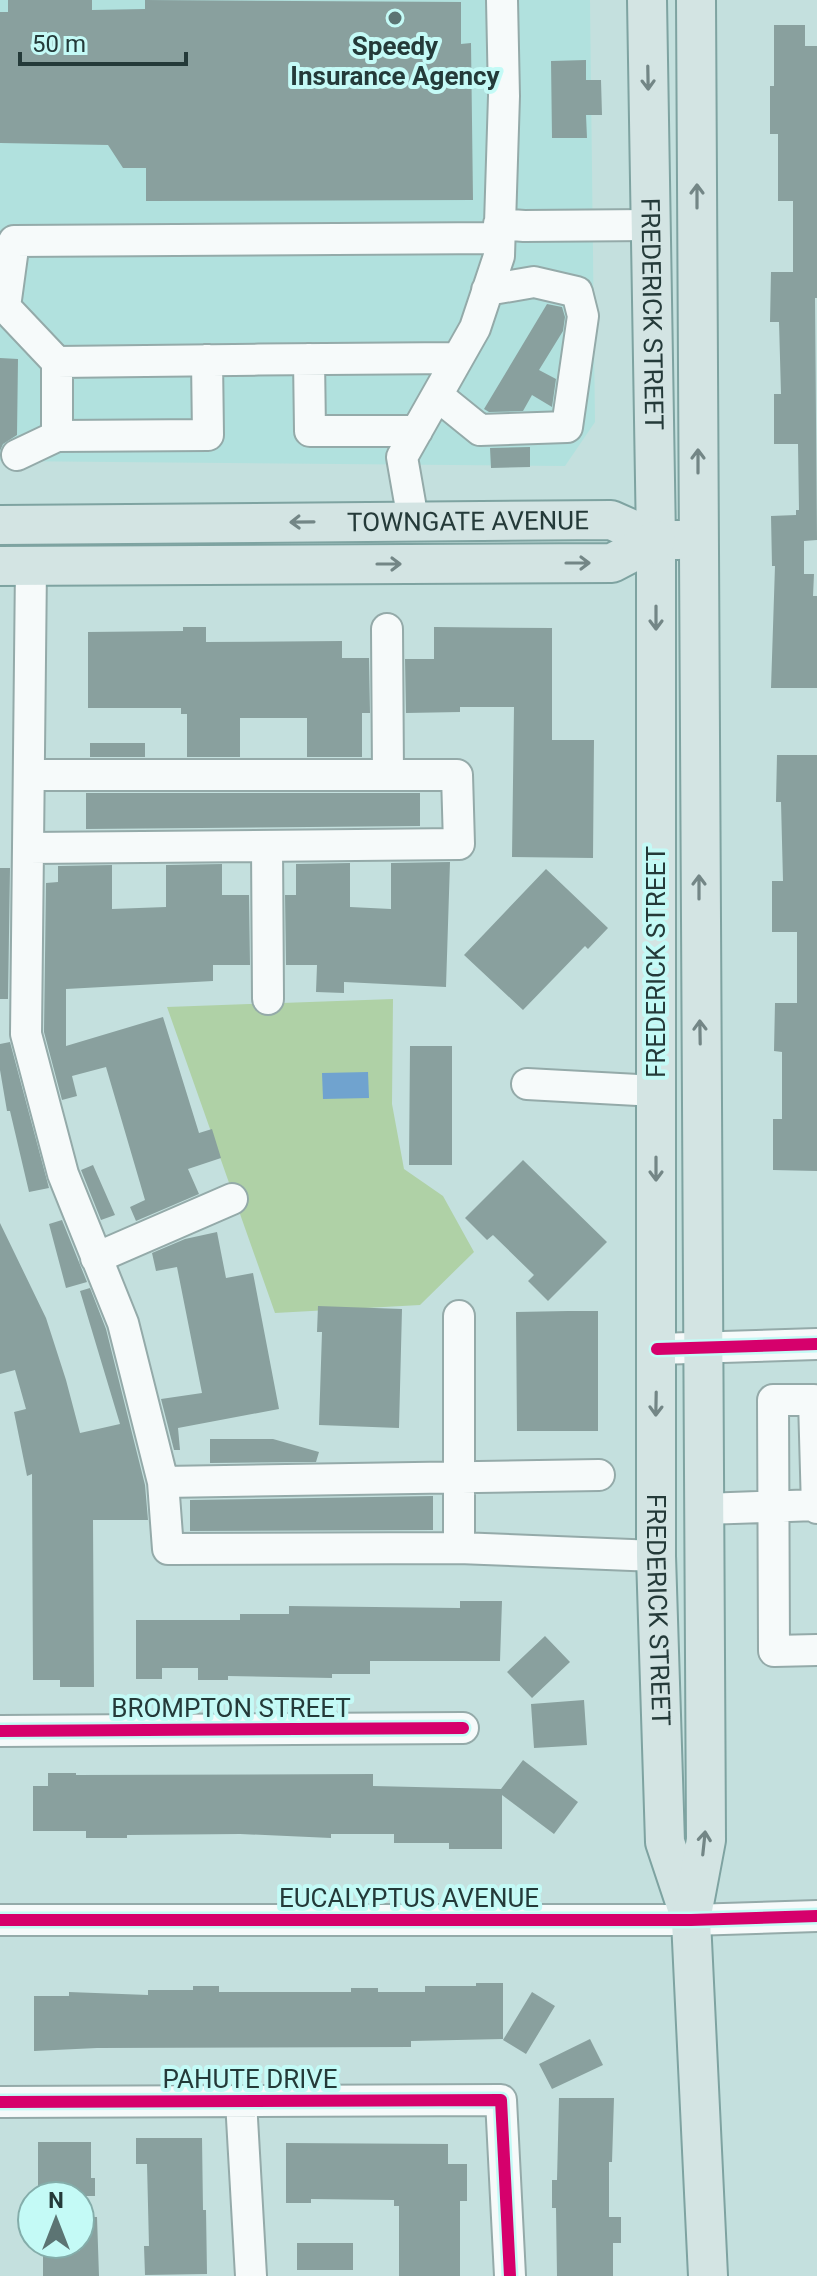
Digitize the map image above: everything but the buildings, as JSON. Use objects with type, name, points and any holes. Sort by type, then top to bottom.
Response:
[{"type":"main road","name":"FREDERICK STREET","points":[[647,0],[656,540],[656,1556],[665,1842],[691,1920]]},
{"type":"main road","name":"FREDERICK STREET","points":[[696,0],[706,1840],[691,1920],[708,2276]]},
{"type":"main road","name":"TOWNGATE AVENUE","points":[[0,525],[611,520],[656,540]]},
{"type":"main road","points":[[16,566],[56,544],[206,541],[234,523]]},
{"type":"main road","points":[[656,540],[698,539]]},
{"type":"main road","name":"TOWNGATE AVENUE","points":[[16,566],[612,563],[656,540]]},
{"type":"main road","points":[[656,1091],[670,1098],[679,1110],[684,1204],[689,1219],[702,1232]]},
{"type":"main road","points":[[656,1556],[669,1556],[678,1565],[681,1634],[684,1647],[704,1687]]},
{"type":"street","points":[[413,520],[402,457],[475,328],[499,256],[504,96],[502,0]]},
{"type":"street","points":[[57,436],[57,362],[2,307],[14,241],[650,225]]},
{"type":"street","points":[[438,396],[480,430],[567,427],[583,316],[577,292],[534,282],[487,290]]},
{"type":"street","points":[[57,362],[458,358]]},
{"type":"street","points":[[309,359],[310,431],[417,431]]},
{"type":"street","points":[[17,455],[57,436],[208,435],[207,360]]},
{"type":"street","points":[[16,566],[30,775],[26,1034],[63,1174],[123,1323],[163,1482],[168,1549],[459,1548],[656,1556]]},
{"type":"street","points":[[387,629],[388,775]]},
{"type":"street","points":[[29,848],[459,844],[457,775],[30,775]]},
{"type":"street","points":[[267,846],[268,999]]},
{"type":"street","points":[[527,1084],[656,1091]]},
{"type":"street","points":[[96,1258],[232,1199]]},
{"type":"street","points":[[459,1316],[459,1548]]},
{"type":"street","points":[[657,1349],[817,1344]]},
{"type":"street","points":[[704,1509],[771,1507],[817,1506],[814,1400],[773,1400],[771,1507],[774,1651],[817,1650]]},
{"type":"street","points":[[163,1482],[599,1475]]},
{"type":"street","name":"BROMPTON STREET","points":[[0,1731],[463,1728]]},
{"type":"street","name":"EUCALYPTUS AVENUE","points":[[0,1920],[691,1920],[817,1916]]},
{"type":"street","name":"PAHUTE DRIVE","points":[[0,2102],[501,2100],[510,2276]]},
{"type":"street","points":[[241,2101],[251,2276]]},
{"type":"shaded area","points":[[0,0],[590,0],[595,422],[565,466],[0,461]]},
{"type":"green space","points":[[393,999],[392,1104],[404,1169],[443,1196],[474,1252],[420,1305],[275,1313],[167,1007]]},
{"type":"water","points":[[368,1072],[369,1098],[323,1099],[322,1073]]},
{"type":"cycle path","points":[[657,1349],[817,1344]]},
{"type":"cycle path","points":[[0,1731],[463,1728]]},
{"type":"cycle path","points":[[0,1920],[691,1920],[817,1916]]},
{"type":"cycle path","points":[[0,2102],[501,2100],[510,2276]]},
{"type":"place","name":"Speedy Insurance Agency","points":[[395,18]]}]
